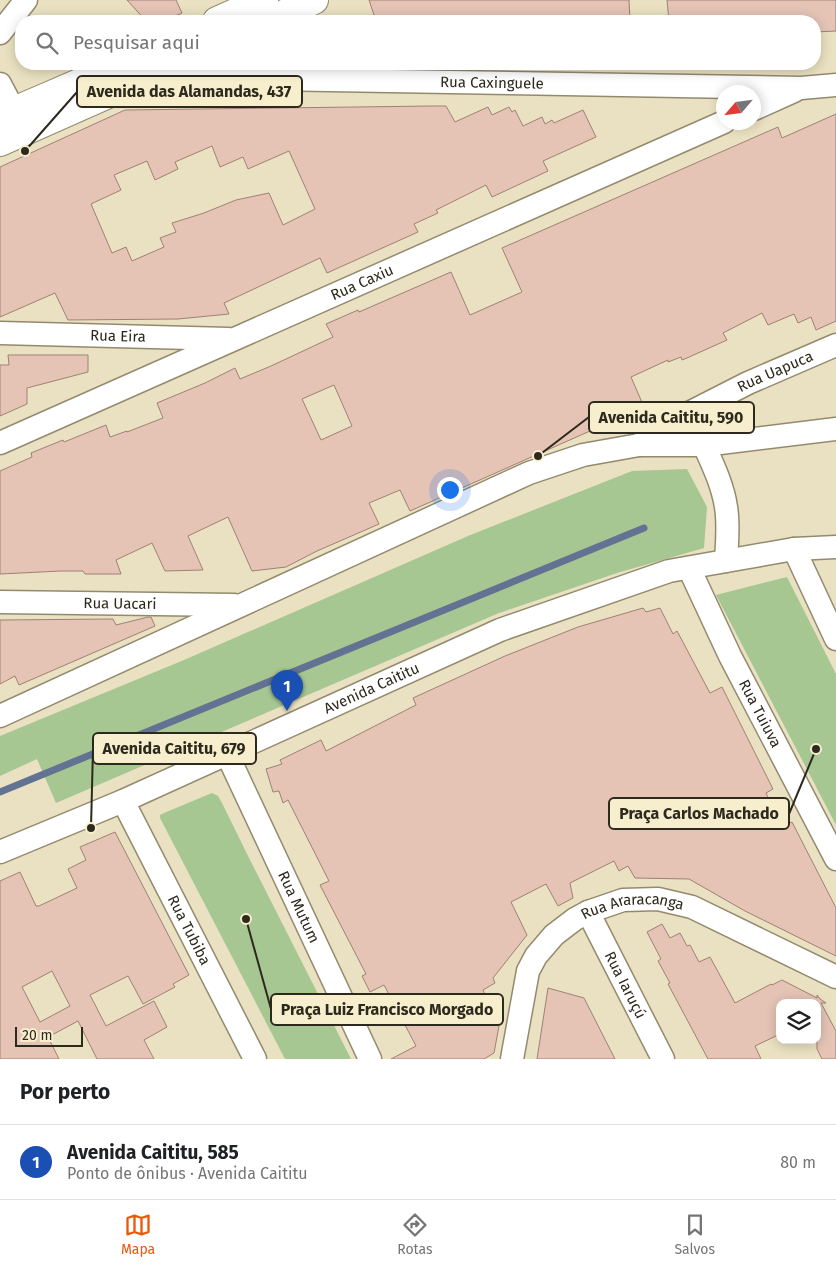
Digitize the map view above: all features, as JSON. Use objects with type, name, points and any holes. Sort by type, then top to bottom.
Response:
[{"type":"street","points":[[15,15],[26,0]]},
{"type":"street","points":[[231,15],[264,0]]},
{"type":"street","points":[[282,15],[314,0]]},
{"type":"street","points":[[1,35],[15,15]]},
{"type":"street","points":[[0,142],[13,120],[111,70]]},
{"type":"street","points":[[136,70],[148,76]]},
{"type":"street","points":[[13,120],[162,70]]},
{"type":"street","points":[[761,106],[836,72]]},
{"type":"street","name":"Rua Caxinguele","points":[[148,76],[801,88],[836,85]]},
{"type":"street","points":[[0,84],[13,120]]},
{"type":"street","name":"Rua Caxiu","points":[[0,443],[716,126]]},
{"type":"street","name":"Rua Eira","points":[[0,334],[234,340]]},
{"type":"street","name":"Rua Uapuca","points":[[639,445],[691,412],[748,384],[836,345]]},
{"type":"street","points":[[0,716],[529,473],[583,455],[639,445],[704,445],[836,429]]},
{"type":"street","points":[[704,445],[717,476],[726,507],[728,533],[726,561]]},
{"type":"street","name":"Avenida Caititu","points":[[0,852],[123,801],[500,630],[669,571],[794,550],[836,547]]},
{"type":"street","points":[[794,550],[836,639]]},
{"type":"street","name":"Rua Tuiuva","points":[[689,568],[730,656],[836,859]]},
{"type":"street","name":"Rua Uacari","points":[[0,602],[240,605]]},
{"type":"street","name":"Rua Mutum","points":[[227,754],[370,1059]]},
{"type":"street","name":"Rua Tubiba","points":[[123,801],[254,1059]]},
{"type":"street","name":"Rua Araracanga","points":[[512,1059],[528,971],[536,956],[554,934],[588,912],[623,900],[658,899],[692,907],[836,977]]},
{"type":"street","name":"Rua Iaruçú","points":[[588,912],[663,1059]]},
{"type":"green space","points":[[687,469],[707,507],[704,548],[617,573],[499,613],[56,803],[37,759],[0,776],[0,736],[184,660],[468,536],[632,471]]},
{"type":"green space","points":[[787,577],[836,674],[836,825],[716,595]]},
{"type":"green space","points":[[212,793],[218,796],[222,803],[351,1059],[285,1059],[160,818],[160,815],[164,813]]},
{"type":"building","points":[[127,0],[176,0],[182,13],[177,15],[141,15]]},
{"type":"building","points":[[369,0],[629,0],[630,15],[374,15]]},
{"type":"building","points":[[667,0],[836,0],[836,31],[821,32],[821,15],[668,15]]},
{"type":"building","points":[[446,106],[455,122],[488,107],[492,115],[509,107],[512,112],[515,110],[523,126],[542,117],[545,124],[552,120],[554,123],[583,110],[596,137],[543,161],[548,171],[492,197],[486,185],[436,210],[438,213],[414,224],[418,232],[327,273],[320,258],[224,303],[229,314],[178,319],[68,320],[55,293],[0,317],[0,167],[125,110]],"holes":[[[212,146],[220,167],[243,157],[248,169],[289,151],[315,209],[283,225],[269,193],[236,200],[172,223],[176,232],[160,238],[164,247],[132,261],[126,247],[112,253],[91,204],[121,190],[114,175],[147,161],[155,180],[178,169],[175,162]]]},
{"type":"building","points":[[836,114],[836,321],[816,330],[811,317],[798,323],[794,314],[768,325],[762,313],[723,333],[727,340],[682,360],[681,357],[668,362],[668,360],[631,377],[644,407],[410,511],[400,490],[369,503],[379,524],[317,551],[286,567],[252,571],[228,517],[188,536],[203,570],[165,571],[152,543],[116,560],[121,574],[85,574],[83,571],[61,571],[0,574],[0,471],[32,457],[31,453],[106,425],[110,437],[163,418],[157,403],[235,368],[240,379],[271,366],[333,337],[326,324],[358,310],[359,312],[451,272],[470,315],[522,292],[502,248],[778,127],[782,138]],"holes":[[[334,385],[352,426],[321,440],[302,399]]]},
{"type":"building","points":[[8,355],[88,355],[88,372],[27,388],[27,404],[0,416],[0,365],[9,365]]},
{"type":"building","points":[[643,608],[646,612],[660,608],[673,634],[677,631],[710,693],[722,687],[773,789],[766,793],[782,827],[792,822],[836,908],[836,956],[745,911],[689,879],[635,878],[628,866],[619,871],[614,861],[570,883],[573,898],[558,906],[546,884],[511,902],[527,935],[493,978],[495,983],[483,990],[499,1026],[494,1053],[484,1059],[391,1059],[416,1046],[384,985],[370,992],[362,976],[366,974],[320,885],[329,881],[288,800],[283,803],[279,791],[273,792],[266,769],[282,764],[280,760],[321,740],[326,751],[416,705],[413,698],[505,656],[578,627]]},
{"type":"building","points":[[151,617],[155,626],[19,685],[15,676],[0,684],[0,620],[113,619],[116,625]]},
{"type":"building","points":[[115,832],[189,975],[173,984],[175,987],[143,1004],[128,976],[90,995],[106,1026],[154,1001],[167,1027],[144,1040],[154,1059],[97,1059],[78,1021],[48,1037],[59,1059],[0,1059],[0,881],[20,872],[36,906],[39,906],[77,888],[68,869],[86,860],[80,847]],"holes":[[[52,971],[70,1006],[40,1022],[22,987]]]},
{"type":"building","points":[[662,924],[670,938],[680,933],[687,946],[690,945],[699,962],[710,957],[735,1003],[782,980],[817,998],[817,995],[820,999],[776,999],[776,1036],[755,1046],[761,1059],[708,1059],[668,984],[670,983],[658,961],[661,959],[647,932]]},
{"type":"building","points":[[548,988],[584,998],[615,1059],[537,1059]]},
{"type":"building","points":[[821,1003],[836,1031],[836,1059],[822,1059],[817,1049],[817,1044],[821,1044]]},
{"type":"waterway","points":[[0,792],[644,528]]},
{"type":"place","name":"Avenida das Alamandas, 437","points":[[25,151]]},
{"type":"place","name":"Avenida Caititu, 590","points":[[538,456]]},
{"type":"place","name":"Avenida Caititu, 585","points":[[287,711]]},
{"type":"place","name":"Praça Carlos Machado","points":[[816,749]]},
{"type":"place","name":"Avenida Caititu, 679","points":[[91,828]]},
{"type":"place","name":"Praça Luiz Francisco Morgado","points":[[246,919]]}]
